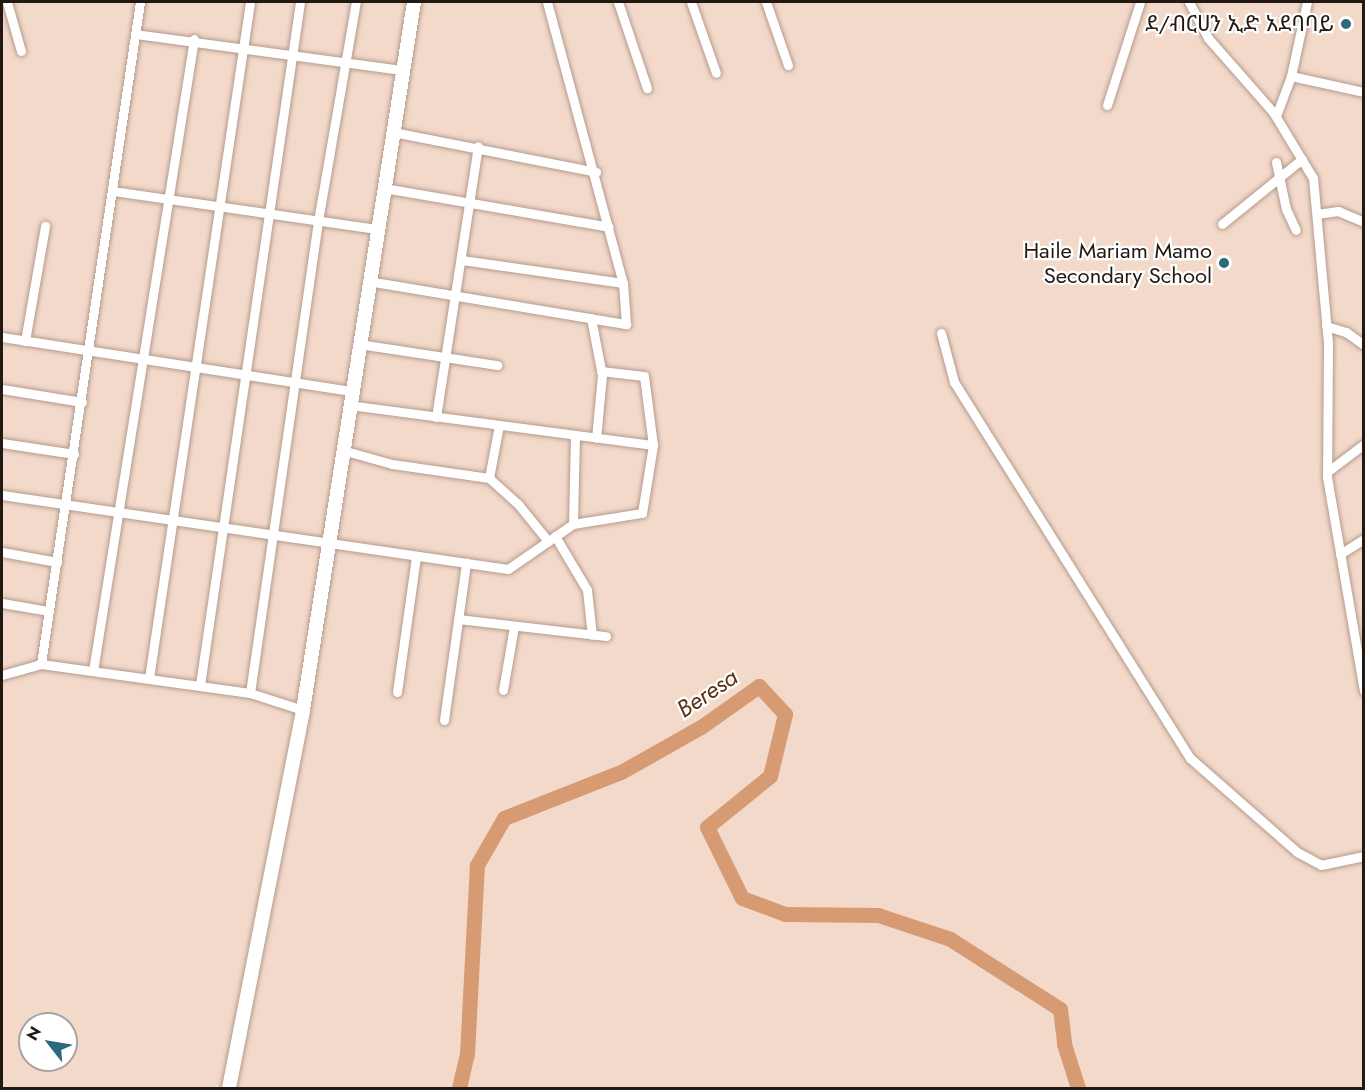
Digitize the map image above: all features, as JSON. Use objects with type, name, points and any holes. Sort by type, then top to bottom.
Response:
[{"type":"street","points":[[7,2],[21,51]]},
{"type":"street","points":[[41,664],[67,505],[140,2]]},
{"type":"street","points":[[149,678],[249,2]]},
{"type":"street","points":[[200,685],[225,528],[300,2]]},
{"type":"street","points":[[250,693],[318,221],[356,2]]},
{"type":"street","points":[[229,1089],[303,710],[368,281],[414,2]]},
{"type":"street","points":[[368,281],[626,324],[624,284],[596,172],[547,2]]},
{"type":"street","points":[[618,2],[647,88]]},
{"type":"street","points":[[691,2],[716,73]]},
{"type":"street","points":[[766,2],[788,65]]},
{"type":"street","points":[[1107,105],[1140,2]]},
{"type":"street","points":[[1189,2],[1208,38],[1276,116],[1313,178],[1326,326],[1327,472],[1364,691]]},
{"type":"street","points":[[1276,116],[1291,76],[1307,2]]},
{"type":"street","points":[[135,34],[194,39],[403,70]]},
{"type":"street","points":[[93,671],[194,39]]},
{"type":"street","points":[[1291,76],[1364,92]]},
{"type":"street","points":[[393,132],[478,146],[596,172]]},
{"type":"street","points":[[436,417],[457,295],[478,146]]},
{"type":"street","points":[[1222,224],[1302,159]]},
{"type":"street","points":[[1276,162],[1286,209],[1296,230]]},
{"type":"street","points":[[384,188],[470,201],[609,227]]},
{"type":"street","points":[[113,191],[377,229]]},
{"type":"street","points":[[1317,214],[1338,211],[1364,222]]},
{"type":"street","points":[[25,341],[45,226]]},
{"type":"street","points":[[462,260],[624,284]]},
{"type":"street","points":[[591,318],[602,371],[596,438]]},
{"type":"street","points":[[1326,326],[1346,332],[1364,345]]},
{"type":"street","points":[[940,333],[954,382],[1190,758],[1297,852],[1321,865],[1364,856]]},
{"type":"street","points":[[2,337],[296,383],[350,398],[436,417],[653,445]]},
{"type":"street","points":[[359,344],[497,365]]},
{"type":"street","points":[[2,495],[508,569],[573,524],[642,513],[653,445],[644,376],[602,371]]},
{"type":"street","points":[[2,389],[82,402]]},
{"type":"street","points":[[489,478],[499,425]]},
{"type":"street","points":[[573,524],[576,435]]},
{"type":"street","points":[[2,443],[74,454]]},
{"type":"street","points":[[1327,472],[1364,444]]},
{"type":"street","points":[[342,450],[392,464],[489,478],[552,539],[587,590],[592,635]]},
{"type":"street","points":[[1340,554],[1364,539]]},
{"type":"street","points":[[2,552],[57,562]]},
{"type":"street","points":[[397,692],[416,556]]},
{"type":"street","points":[[444,720],[466,563]]},
{"type":"street","points":[[2,603],[49,611]]},
{"type":"street","points":[[458,619],[606,636]]},
{"type":"street","points":[[504,690],[514,626]]},
{"type":"street","points":[[2,675],[41,664],[250,693],[303,710]]},
{"type":"waterway","name":"Beresa","points":[[459,1088],[467,1054],[477,865],[504,818],[621,772],[701,727],[759,686],[785,714],[770,776],[707,827],[742,898],[785,914],[878,915],[950,939],[1060,1009],[1064,1044],[1078,1088]]},
{"type":"place","name":"ደ/ብርሀን ኢድ አደባባይ","points":[[1346,24]]},
{"type":"place","name":"Haile Mariam Mamo Secondary School","points":[[1224,263]]}]
